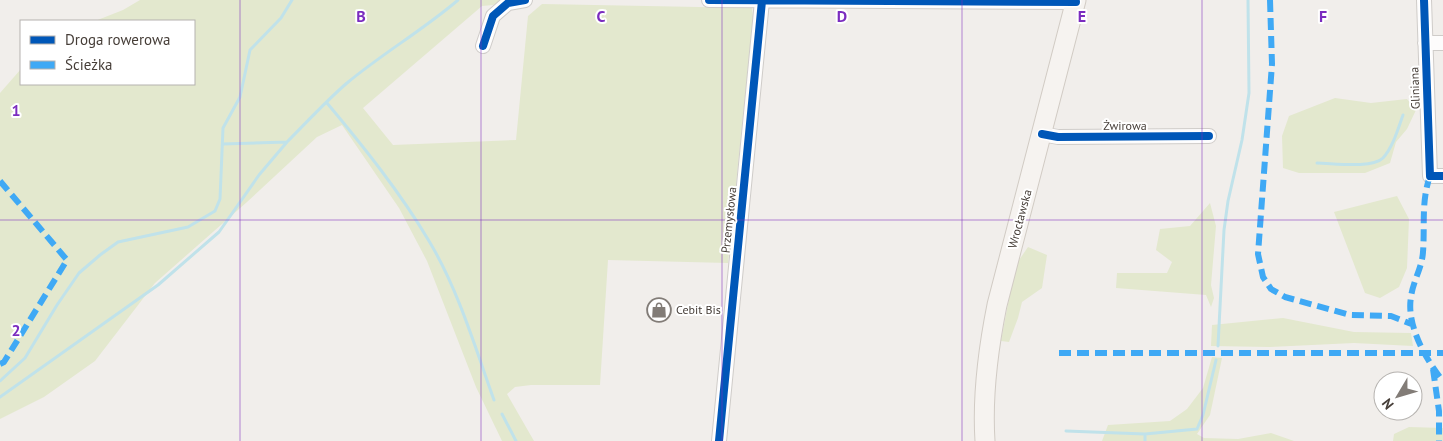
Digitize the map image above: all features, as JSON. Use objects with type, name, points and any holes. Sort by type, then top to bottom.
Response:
[{"type":"main road","name":"Wrocławska","points":[[985,441],[984,388],[998,299],[1076,1]]},
{"type":"street","points":[[483,46],[493,16],[508,3],[525,0]]},
{"type":"street","points":[[710,0],[1076,1]]},
{"type":"street","name":"Gliniana","points":[[1424,0],[1425,43],[1436,176]]},
{"type":"street","name":"Przemysłowa","points":[[718,441],[762,1]]},
{"type":"street","points":[[1425,43],[1443,43]]},
{"type":"street","name":"Żwirowa","points":[[1042,134],[1058,137],[1209,136]]},
{"type":"green space","points":[[140,0],[505,0],[493,5],[482,6],[363,108],[393,145],[516,140],[528,16],[542,4],[752,8],[753,17],[728,263],[608,260],[600,385],[531,385],[515,387],[507,394],[534,441],[502,441],[476,387],[427,261],[399,208],[342,125],[317,137],[155,283],[95,361],[44,397],[0,419],[0,93],[20,70],[20,85],[195,85],[195,20],[98,20],[123,10]]},
{"type":"green space","points":[[1335,98],[1371,103],[1407,99],[1416,110],[1407,129],[1396,142],[1390,163],[1365,173],[1299,173],[1283,168],[1282,136],[1289,116]]},
{"type":"green space","points":[[1397,196],[1409,219],[1407,268],[1399,287],[1380,298],[1365,293],[1334,212]]},
{"type":"green space","points":[[1210,203],[1216,226],[1211,285],[1214,298],[1211,307],[1206,295],[1116,288],[1117,273],[1167,273],[1172,262],[1156,250],[1160,229],[1190,226]]},
{"type":"green space","points":[[1028,247],[1047,255],[1042,288],[1022,302],[1009,342],[1001,341],[1015,266]]},
{"type":"green space","points":[[1283,318],[1354,332],[1411,333],[1413,346],[1354,343],[1270,347],[1211,346],[1212,325]]},
{"type":"green space","points":[[1212,357],[1222,358],[1210,415],[1197,434],[1204,438],[1238,439],[1271,433],[1294,441],[1102,441],[1108,425],[1170,421],[1187,409],[1203,388]]},
{"type":"green space","points":[[1409,427],[1443,428],[1443,441],[1393,441],[1394,434]]},
{"type":"waterway","points":[[0,381],[25,358],[79,273],[100,255],[118,242],[188,227],[215,211],[220,199],[223,128],[240,97],[250,50],[281,18],[292,0]]},
{"type":"waterway","points":[[223,144],[287,142],[347,83],[458,0]]},
{"type":"waterway","points":[[1218,346],[1224,230],[1228,201],[1242,140],[1249,93],[1248,0]]},
{"type":"waterway","points":[[327,103],[381,170],[429,241],[457,298],[494,400]]},
{"type":"waterway","points":[[1317,163],[1361,164],[1378,161],[1390,149],[1403,115]]},
{"type":"waterway","points":[[0,397],[158,285],[219,232],[259,175],[287,142]]},
{"type":"waterway","points":[[1066,431],[1145,434],[1197,429],[1203,415],[1216,360]]},
{"type":"waterway","points":[[502,414],[516,441]]},
{"type":"waterway","points":[[1145,434],[1145,441]]},
{"type":"marked path","points":[[1270,0],[1272,64],[1258,254],[1263,277],[1271,289],[1285,297],[1350,315],[1391,316],[1414,325]]},
{"type":"marked path","points":[[1430,176],[1424,204],[1422,258],[1412,291],[1410,308],[1411,319],[1419,342],[1430,363],[1443,381]]},
{"type":"marked path","points":[[0,181],[67,260],[4,362],[0,364]]},
{"type":"marked path","points":[[1059,353],[1443,353]]},
{"type":"marked path","points":[[1433,369],[1439,411],[1439,441]]},
{"type":"cycle path","points":[[483,46],[493,16],[508,3],[525,0]]},
{"type":"cycle path","points":[[709,0],[1076,2]]},
{"type":"cycle path","points":[[1424,0],[1430,176],[1443,176]]},
{"type":"cycle path","points":[[719,441],[762,1]]},
{"type":"cycle path","points":[[1042,134],[1058,137],[1209,136]]},
{"type":"place","name":"Cebit Bis","points":[[659,310]]}]
